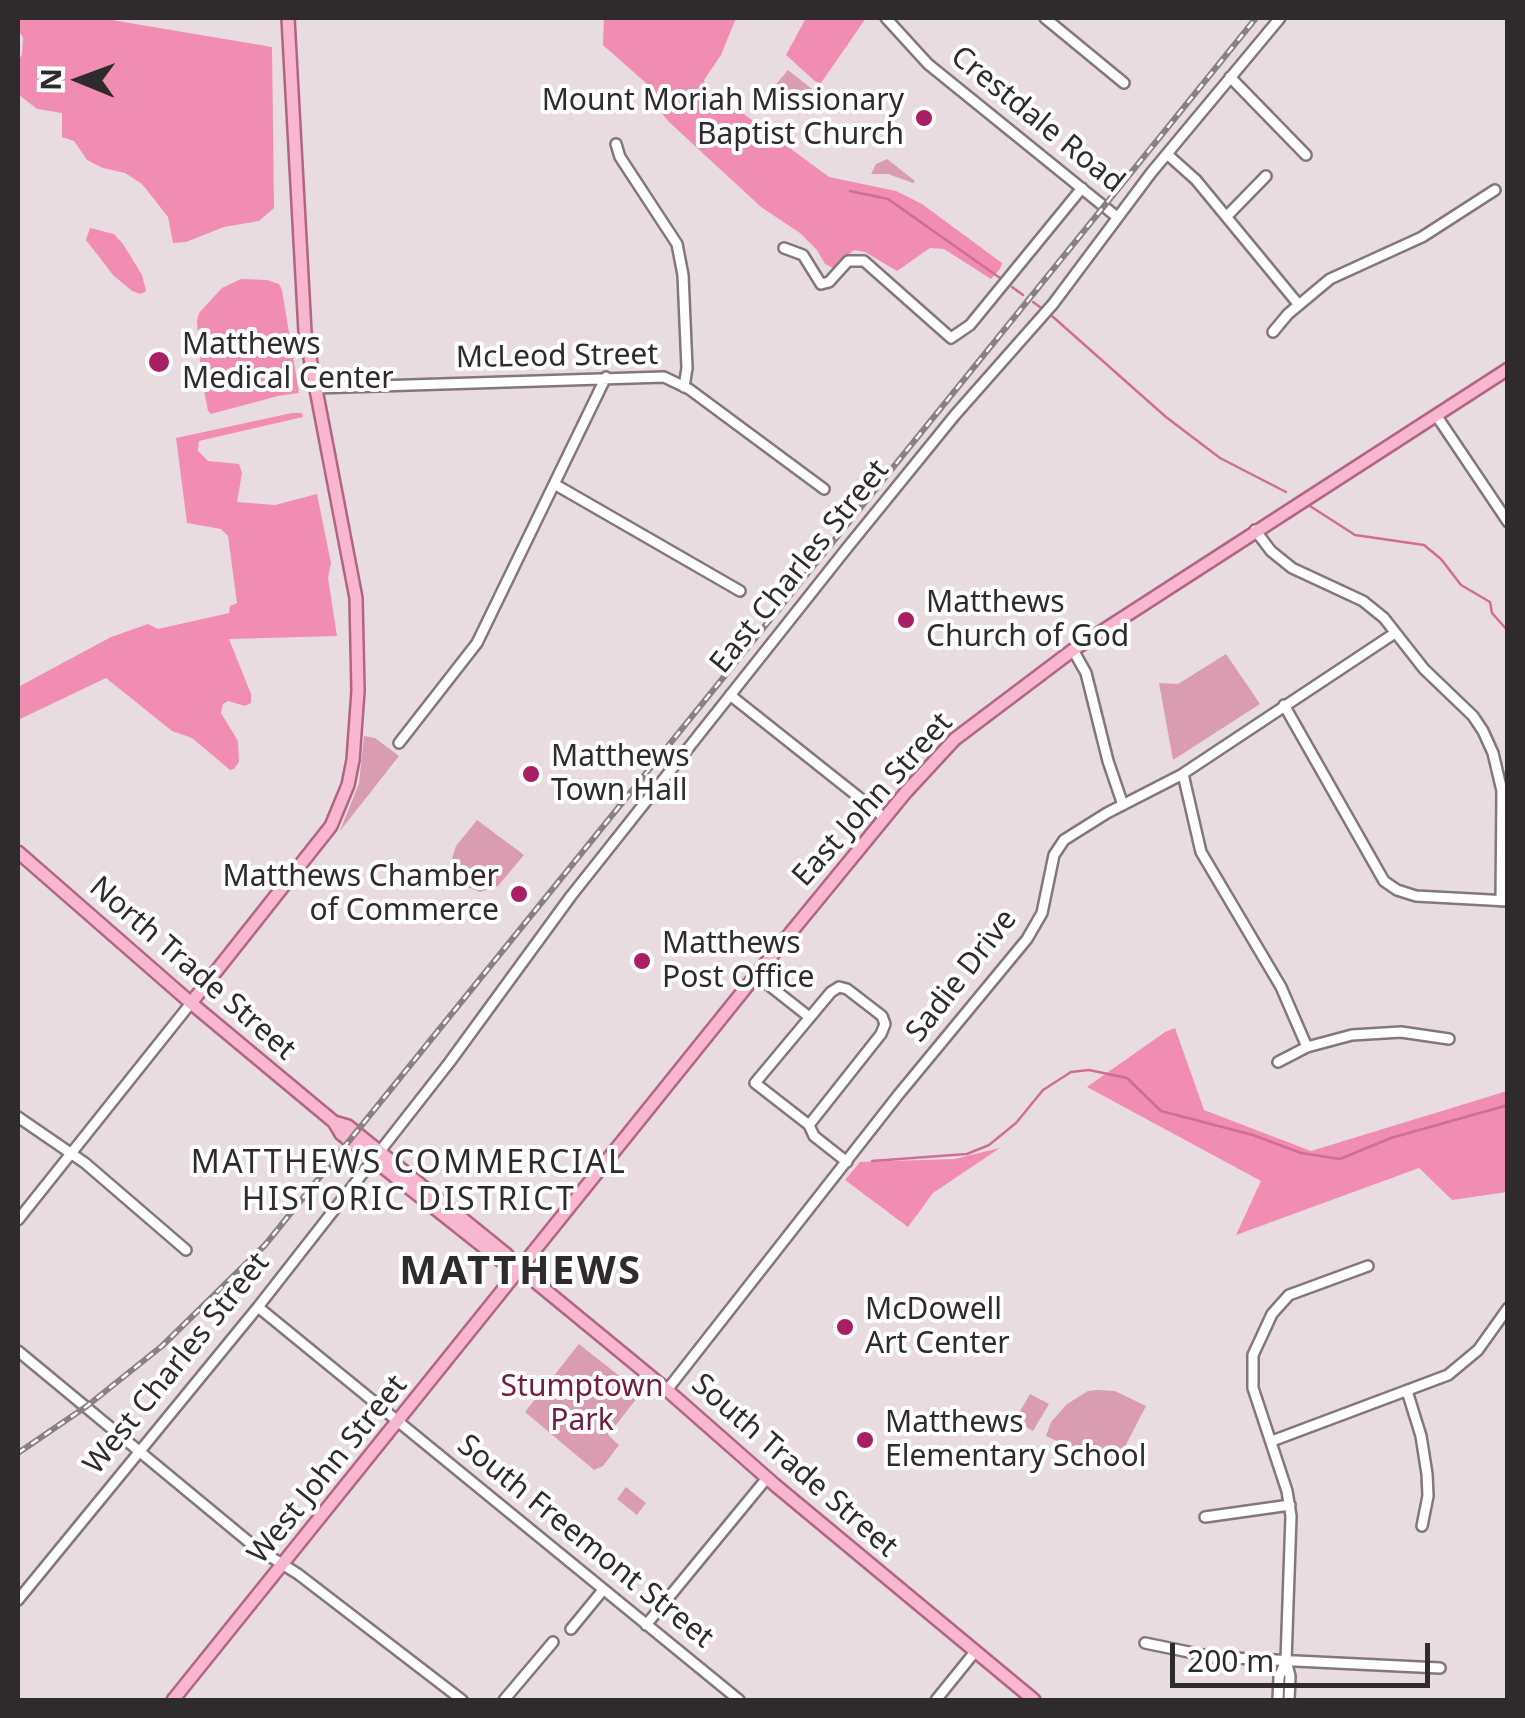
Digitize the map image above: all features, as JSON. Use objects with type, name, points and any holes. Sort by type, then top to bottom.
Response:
[{"type":"main road","points":[[190,1003],[319,844],[345,796],[356,726],[356,598],[315,388],[300,284],[288,18]]},
{"type":"main road","name":"East John Street","points":[[521,1270],[841,870],[956,739],[1073,650],[1508,369]]},
{"type":"main road","name":"North Trade Street","points":[[19,856],[334,1122],[348,1126],[376,1155],[506,1254],[521,1270]]},
{"type":"main road","name":"South Trade Street","points":[[521,1270],[1034,1700]]},
{"type":"main road","name":"West John Street","points":[[174,1700],[521,1270]]},
{"type":"street","name":"Crestdale Road","points":[[886,18],[928,64],[1116,217]]},
{"type":"street","points":[[1045,18],[1124,83]]},
{"type":"street","name":"East Charles Street","points":[[376,1155],[573,894],[730,695],[956,414],[1053,304],[1166,154],[1280,18]]},
{"type":"street","points":[[1230,77],[1306,155]]},
{"type":"street","points":[[616,144],[620,157],[677,244],[684,274],[688,368],[684,387]]},
{"type":"street","points":[[1166,154],[1196,180],[1299,304]]},
{"type":"street","points":[[1227,216],[1266,176]]},
{"type":"street","points":[[784,248],[803,255],[821,284],[829,282],[848,260],[864,260],[951,338],[970,326],[1082,188]]},
{"type":"street","points":[[1273,332],[1330,279],[1422,237],[1495,190]]},
{"type":"street","name":"McLeod Street","points":[[315,388],[664,376],[824,488]]},
{"type":"street","points":[[399,743],[477,643],[606,377]]},
{"type":"street","points":[[1436,415],[1508,522]]},
{"type":"street","points":[[556,485],[740,591]]},
{"type":"street","points":[[1256,530],[1284,563],[1363,601],[1384,618],[1424,670],[1473,716],[1487,737],[1498,772],[1504,812],[1504,901],[1416,896],[1384,881],[1284,705]]},
{"type":"street","name":"Sadie Drive","points":[[668,1390],[1026,939],[1047,898],[1059,848],[1071,835],[1183,774],[1395,633]]},
{"type":"street","points":[[1073,650],[1086,674],[1123,805]]},
{"type":"street","points":[[730,695],[885,818]]},
{"type":"street","points":[[1183,774],[1201,852],[1281,987],[1307,1048]]},
{"type":"street","points":[[756,975],[808,1016]]},
{"type":"street","points":[[809,1125],[885,1024],[882,1016],[848,989],[838,987],[808,1016],[755,1083],[809,1125],[814,1136],[847,1162]]},
{"type":"street","points":[[18,1220],[190,1003]]},
{"type":"street","points":[[1278,1062],[1307,1048],[1370,1033],[1401,1032],[1449,1039]]},
{"type":"street","points":[[18,1117],[85,1163],[186,1250]]},
{"type":"street","name":"West Charles Street","points":[[18,1600],[376,1155]]},
{"type":"street","points":[[1289,1700],[1286,1661],[1290,1505],[1253,1388],[1253,1355],[1272,1314],[1289,1295],[1368,1266]]},
{"type":"street","name":"South Freemont Street","points":[[258,1306],[739,1700]]},
{"type":"street","points":[[1272,1441],[1438,1380],[1462,1366],[1478,1350],[1508,1308]]},
{"type":"street","points":[[18,1350],[255,1547],[284,1564],[462,1700]]},
{"type":"street","points":[[1407,1392],[1421,1436],[1427,1474],[1428,1496],[1422,1526]]},
{"type":"street","points":[[646,1625],[767,1478]]},
{"type":"street","points":[[1205,1516],[1290,1505]]},
{"type":"street","points":[[570,1629],[603,1590]]},
{"type":"street","points":[[504,1700],[552,1642]]},
{"type":"street","points":[[1144,1643],[1213,1657],[1440,1668]]},
{"type":"street","points":[[936,1700],[974,1653]]},
{"type":"street","points":[[1278,1700],[1286,1661]]},
{"type":"green space","points":[[788,70],[822,97],[807,115],[773,88]]},
{"type":"green space","points":[[887,159],[915,181],[871,174],[876,164]]},
{"type":"green space","points":[[1226,654],[1260,704],[1173,760],[1159,683],[1178,684]]},
{"type":"green space","points":[[364,736],[375,738],[399,756],[340,831],[359,783]]},
{"type":"green space","points":[[477,820],[524,855],[498,886],[480,892],[460,884],[451,862],[456,846]]},
{"type":"green space","name":"Stumptown Park","points":[[579,1344],[641,1393],[608,1435],[619,1445],[603,1466],[594,1470],[525,1412]]},
{"type":"green space","points":[[1097,1390],[1115,1391],[1146,1406],[1112,1465],[1046,1436],[1051,1422],[1067,1404]]},
{"type":"green space","points":[[1030,1394],[1049,1404],[1033,1431],[1015,1420]]},
{"type":"green space","points":[[626,1487],[646,1503],[637,1515],[617,1499]]},
{"type":"shaded area","points":[[18,18],[100,18],[272,47],[274,208],[259,221],[173,243],[168,217],[142,184],[125,173],[87,160],[74,141],[62,137],[62,113],[37,109],[18,94],[23,38]]},
{"type":"shaded area","points":[[604,18],[736,18],[721,55],[704,80],[706,92],[733,106],[829,177],[896,191],[922,204],[1002,263],[1000,269],[991,279],[944,249],[930,248],[897,271],[865,252],[854,250],[833,268],[825,264],[800,233],[761,207],[668,121],[655,105],[656,92],[603,45]]},
{"type":"shaded area","points":[[806,18],[866,18],[821,83],[786,55]]},
{"type":"shaded area","points":[[90,228],[114,234],[123,244],[142,275],[146,291],[132,291],[113,275],[86,240]]},
{"type":"shaded area","points":[[241,279],[279,284],[299,393],[211,414],[201,374],[197,321],[199,313],[222,288]]},
{"type":"shaded area","points":[[302,413],[303,417],[199,441],[198,451],[208,461],[239,464],[242,473],[237,502],[275,505],[317,494],[331,563],[328,578],[337,636],[229,639],[251,694],[251,703],[245,706],[228,701],[223,704],[221,713],[238,741],[239,762],[234,769],[230,770],[192,738],[172,731],[106,678],[18,720],[18,687],[111,637],[148,624],[158,629],[229,613],[230,606],[237,603],[228,536],[221,529],[187,523],[176,438]]},
{"type":"shaded area","points":[[1175,1028],[1204,1110],[1311,1151],[1507,1091],[1507,1192],[1452,1200],[1419,1168],[1236,1235],[1261,1181],[1087,1087]]},
{"type":"shaded area","points":[[1000,1148],[933,1193],[908,1227],[845,1180],[860,1162],[954,1159]]},
{"type":"waterway","points":[[850,191],[888,199],[1000,278]]},
{"type":"waterway","points":[[1012,287],[1023,295]]},
{"type":"waterway","points":[[1033,302],[1040,307]]},
{"type":"waterway","points":[[1052,316],[1166,417],[1220,458],[1286,492]]},
{"type":"waterway","points":[[1310,506],[1355,535],[1424,545],[1461,585],[1490,602],[1492,613],[1508,631]]},
{"type":"waterway","points":[[872,1161],[967,1154],[989,1145],[1016,1123],[1043,1090],[1071,1072],[1089,1070],[1127,1078],[1161,1111],[1253,1135],[1301,1153],[1340,1159],[1391,1138],[1508,1105]]},
{"type":"railway","points":[[18,1453],[87,1406],[162,1346],[265,1245],[1256,18]]},
{"type":"place","name":"Mount Moriah Missionary Baptist Church","points":[[924,118]]},
{"type":"place","name":"Matthews Medical Center","points":[[159,362]]},
{"type":"place","name":"Matthews Church of God","points":[[906,620]]},
{"type":"place","name":"Matthews Town Hall","points":[[531,774]]},
{"type":"place","name":"Matthews Chamber of Commerce","points":[[519,894]]},
{"type":"place","name":"Matthews Post Office","points":[[642,961]]},
{"type":"place","name":"McDowell Art Center","points":[[845,1327]]},
{"type":"place","name":"Matthews Elementary School","points":[[865,1440]]},
{"type":"district","name":"MATTHEWS COMMERCIAL HISTORIC DISTRICT","points":[[409,1182]]},
{"type":"district","name":"MATTHEWS","points":[[521,1273]]}]
